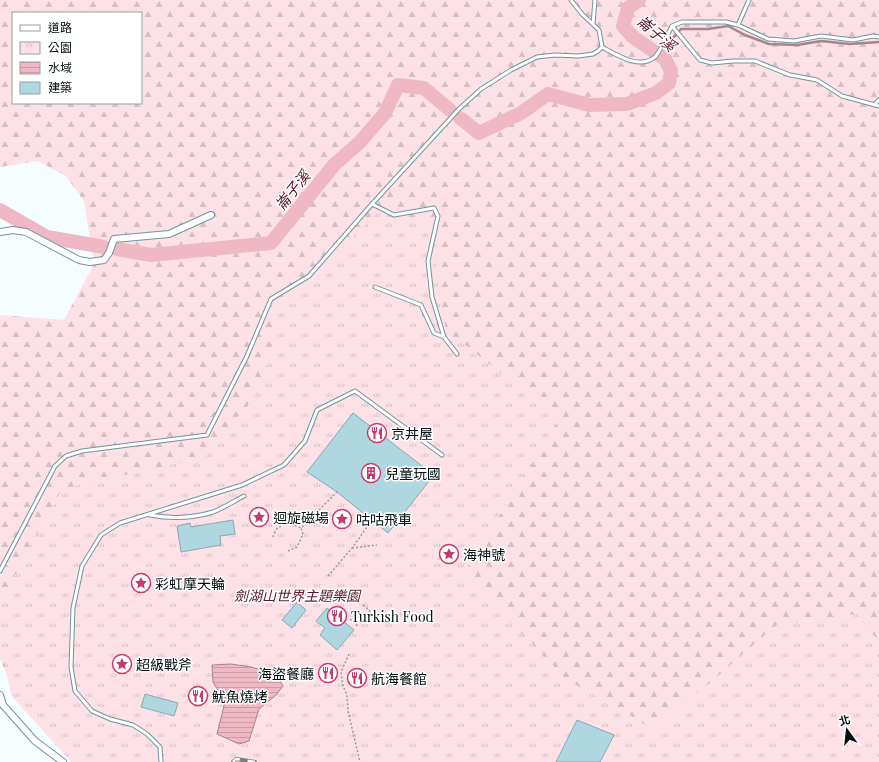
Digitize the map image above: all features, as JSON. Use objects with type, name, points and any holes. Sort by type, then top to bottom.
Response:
[{"type":"street","points":[[0,232],[13,230],[26,232],[79,260],[90,262],[104,260],[109,253],[114,239],[169,234],[211,215]]},
{"type":"street","points":[[0,694],[3,705],[35,741],[63,762]]},
{"type":"lane","points":[[0,571],[55,466],[66,456],[82,451],[207,435],[246,356],[271,299],[309,276],[372,204],[459,109],[481,89],[510,70],[537,57],[555,55],[578,56],[598,52],[602,47],[599,30],[582,14],[571,0]]},
{"type":"lane","points":[[593,24],[595,0]]},
{"type":"lane","points":[[738,25],[749,0]]},
{"type":"lane","points":[[602,47],[624,59],[644,63],[656,56],[672,26],[682,22],[699,21],[726,22],[738,25],[768,39],[794,41],[821,36],[853,40],[873,36],[879,37]]},
{"type":"lane","points":[[672,26],[700,60],[712,63],[755,61],[790,75],[817,80],[842,96],[874,106],[879,106]]},
{"type":"lane","points":[[874,106],[879,100]]},
{"type":"lane","points":[[372,204],[394,215],[434,208],[438,216],[428,261],[432,297],[444,337],[457,354]]},
{"type":"lane","points":[[375,287],[421,305],[434,333],[444,337]]},
{"type":"lane","points":[[161,762],[160,747],[148,734],[133,725],[110,719],[92,711],[75,691],[71,667],[73,608],[82,566],[101,536],[120,523],[242,485],[284,465],[305,441],[316,410],[355,391],[442,455]]},
{"type":"lane","points":[[148,514],[167,518],[213,512],[244,496]]},
{"type":"path","points":[[301,528],[337,492]]},
{"type":"path","points":[[328,576],[352,548],[372,520]]},
{"type":"path","points":[[273,537],[278,528],[285,525],[294,525],[301,528],[303,534],[301,540],[297,547],[288,551]]},
{"type":"path","points":[[352,548],[377,545]]},
{"type":"path","points":[[363,605],[373,616]]},
{"type":"path","points":[[350,619],[360,627]]},
{"type":"path","points":[[349,654],[341,672],[343,686],[347,695],[348,711],[360,762]]},
{"type":"green space","points":[[0,0],[879,0],[879,752],[827,762],[12,687],[0,659],[0,315],[64,320],[94,264],[84,201],[66,176],[38,161],[0,167]]},
{"type":"green space","name":"劍湖山世界主題樂園","points":[[377,213],[403,221],[436,217],[437,280],[448,342],[463,343],[559,420],[464,573],[567,680],[623,711],[653,730],[776,625],[857,614],[879,642],[879,762],[71,762],[11,695],[0,641],[0,603],[62,489],[205,457],[263,386],[277,311]]},
{"type":"water","points":[[231,664],[251,667],[277,675],[283,686],[276,695],[259,709],[249,741],[239,744],[217,734],[225,702],[213,682],[212,665]]},
{"type":"building","name":"兒童玩國","points":[[353,413],[434,475],[388,533],[337,492],[307,472]]},
{"type":"building","points":[[233,520],[235,534],[220,536],[221,545],[181,552],[177,526],[190,523],[191,527]]},
{"type":"building","points":[[297,602],[306,610],[292,628],[282,620]]},
{"type":"building","points":[[327,608],[354,630],[337,650],[320,635],[325,628],[316,621]]},
{"type":"building","points":[[145,694],[178,703],[174,716],[141,707]]},
{"type":"building","points":[[577,720],[614,735],[600,762],[556,762]]},
{"type":"waterway","name":"崙子溪","points":[[460,118],[479,133],[521,113],[548,94],[589,105],[627,104],[656,93],[669,83],[671,71],[665,59],[633,37],[623,26],[628,8],[639,0]]},
{"type":"waterway","points":[[665,59],[671,40],[681,29],[708,29],[728,26],[745,35],[769,44],[797,45],[821,41],[850,44],[879,42]]},
{"type":"waterway","name":"崙子溪","points":[[117,249],[151,255],[271,243],[334,165],[360,142],[385,113],[398,85],[424,88],[450,110]]},
{"type":"waterway","name":"崙子溪","points":[[0,210],[47,237],[104,247]]},
{"type":"railway","points":[[233,762],[236,759],[255,762]]},
{"type":"place","name":"京丼屋","points":[[377,433]]},
{"type":"place","name":"兒童玩國","points":[[371,473]]},
{"type":"place","name":"迴旋磁場","points":[[259,517]]},
{"type":"place","name":"咕咕飛車","points":[[342,519]]},
{"type":"place","name":"海神號","points":[[449,554]]},
{"type":"place","name":"彩虹摩天輪","points":[[141,583]]},
{"type":"place","name":"Turkish Food","points":[[337,616]]},
{"type":"place","name":"超級戰斧","points":[[122,664]]},
{"type":"place","name":"海盜餐廳","points":[[328,673]]},
{"type":"place","name":"航海餐館","points":[[357,678]]},
{"type":"place","name":"魷魚燒烤","points":[[198,696]]}]
